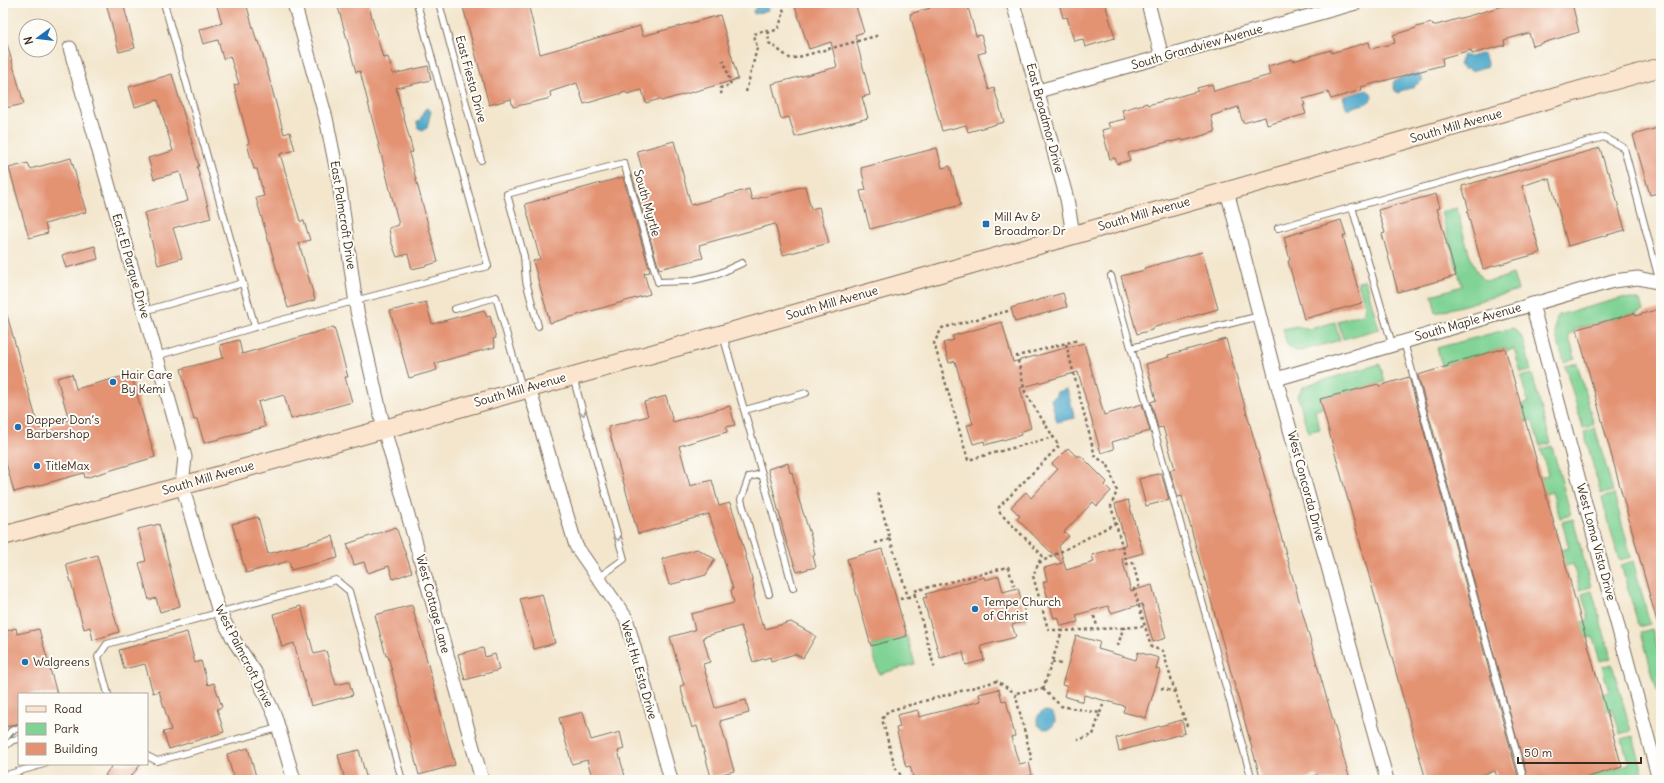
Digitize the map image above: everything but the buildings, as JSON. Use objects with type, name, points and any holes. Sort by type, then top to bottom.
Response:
[{"type":"main road","name":"South Mill Avenue","points":[[3,536],[722,334],[1661,67]]},
{"type":"street","name":"East Palmcroft Drive","points":[[294,3],[326,118],[339,182],[356,302],[384,429]]},
{"type":"street","name":"East Broadmor Drive","points":[[1013,3],[1067,199],[1073,234]]},
{"type":"street","points":[[1148,3],[1162,57]]},
{"type":"street","name":"South Grandview Avenue","points":[[1038,91],[1356,3]]},
{"type":"street","name":"East El Parque Drive","points":[[70,48],[185,457],[182,485]]},
{"type":"street","name":"West Concorda Drive","points":[[1227,191],[1276,379],[1387,780]]},
{"type":"street","name":"South Maple Avenue","points":[[1276,379],[1613,281],[1638,278],[1661,284]]},
{"type":"street","name":"West Loma Vista Drive","points":[[1532,304],[1660,780]]},
{"type":"street","name":"West Hu Esta Drive","points":[[526,389],[576,546],[626,618],[671,780]]},
{"type":"street","name":"West Cottage Lane","points":[[384,429],[482,780]]},
{"type":"street","name":"West Palmcroft Drive","points":[[182,485],[220,612],[235,642],[255,672],[275,716],[294,780]]},
{"type":"lane","points":[[164,3],[255,327]]},
{"type":"lane","points":[[156,356],[255,327],[356,302],[488,266],[417,3]]},
{"type":"lane","name":"East Fiesta Drive","points":[[439,3],[481,160]]},
{"type":"lane","points":[[1278,228],[1604,136],[1624,148],[1661,284]]},
{"type":"lane","name":"South Myrtle","points":[[538,326],[526,281],[524,256],[507,194],[624,162],[658,282],[690,281],[718,274],[742,263]]},
{"type":"lane","points":[[1352,208],[1398,343],[1524,780]]},
{"type":"lane","points":[[1111,276],[1252,780]]},
{"type":"lane","points":[[144,311],[243,283]]},
{"type":"lane","points":[[455,309],[496,298],[526,389]]},
{"type":"lane","points":[[1131,348],[1260,316]]},
{"type":"lane","points":[[722,334],[745,410],[793,588]]},
{"type":"lane","points":[[572,376],[624,559],[598,578]]},
{"type":"lane","points":[[745,410],[806,393]]},
{"type":"lane","points":[[762,474],[749,477],[742,500],[769,594]]},
{"type":"lane","points":[[108,693],[98,657],[107,644],[336,580],[349,591],[402,780]]},
{"type":"lane","points":[[3,741],[11,731],[18,728]]},
{"type":"lane","points":[[148,756],[157,761],[278,728]]},
{"type":"lane","points":[[3,748],[13,740],[18,739]]},
{"type":"lane","points":[[3,776],[41,765]]},
{"type":"path","points":[[637,6],[647,3]]},
{"type":"path","points":[[746,92],[757,48],[754,34],[766,30],[768,33],[778,30],[784,12],[781,3]]},
{"type":"path","points":[[768,33],[769,43],[791,59],[880,35]]},
{"type":"path","points":[[722,62],[724,61],[731,85],[720,88],[722,96]]},
{"type":"path","points":[[1008,310],[942,328],[934,343],[968,460],[1053,437]]},
{"type":"path","points":[[1078,340],[1017,356],[1025,392],[1059,446],[999,507],[1000,513],[1042,555],[1033,576],[1048,629],[1062,631],[1145,626]]},
{"type":"path","points":[[1066,344],[1095,456],[1108,465],[1117,491],[1111,506],[1127,564],[1133,563],[1139,586],[1134,589],[1151,646],[1163,652],[1187,726]]},
{"type":"path","points":[[877,491],[908,597]]},
{"type":"path","points":[[1039,563],[1116,523]]},
{"type":"path","points":[[875,543],[890,539]]},
{"type":"path","points":[[935,670],[914,591],[1008,567],[1014,586]]},
{"type":"path","points":[[900,599],[915,596]]},
{"type":"path","points":[[1094,616],[1098,629]]},
{"type":"path","points":[[1118,646],[1123,628]]},
{"type":"path","points":[[1043,689],[1062,631]]},
{"type":"path","points":[[1052,662],[1061,664]]},
{"type":"path","points":[[904,780],[894,767],[882,719],[888,711],[997,681],[1015,693],[1043,689],[1062,706],[1100,713]]},
{"type":"path","points":[[1161,688],[1175,692]]},
{"type":"path","points":[[1015,693],[1032,761]]},
{"type":"path","points":[[1078,740],[1093,735],[1102,705]]},
{"type":"green space","points":[[1457,208],[1468,249],[1476,271],[1481,278],[1489,281],[1513,274],[1518,290],[1436,313],[1432,295],[1462,286],[1441,212]]},
{"type":"green space","points":[[1365,280],[1379,329],[1343,339],[1338,321],[1365,313],[1365,306],[1358,282]]},
{"type":"green space","points":[[1622,298],[1640,300],[1643,311],[1575,329],[1575,332],[1568,334],[1575,358],[1564,362],[1555,331],[1556,320],[1559,315]]},
{"type":"green space","points":[[1335,322],[1340,340],[1301,351],[1292,349],[1286,341],[1283,329],[1296,326],[1310,329]]},
{"type":"green space","points":[[1512,328],[1523,340],[1531,371],[1521,373],[1514,349],[1506,351],[1505,348],[1442,366],[1437,348]]},
{"type":"green space","points":[[1577,363],[1594,425],[1583,428],[1565,366]]},
{"type":"green space","points":[[1380,364],[1385,382],[1320,399],[1322,408],[1315,411],[1320,429],[1308,432],[1298,396],[1302,388],[1307,385]]},
{"type":"green space","points":[[1532,374],[1551,443],[1540,446],[1532,420],[1526,422],[1525,420],[1458,423],[1528,403],[1521,377]]},
{"type":"green space","points":[[1595,428],[1613,491],[1601,494],[1584,432]]},
{"type":"green space","points":[[1552,446],[1571,515],[1560,518],[1552,492],[1545,494],[1478,495],[1548,475],[1541,449]]},
{"type":"green space","points":[[1614,494],[1631,557],[1619,560],[1602,498]]},
{"type":"green space","points":[[1573,519],[1591,587],[1580,590],[1573,564],[1503,583],[1499,567],[1569,548],[1562,522]]},
{"type":"green space","points":[[1633,561],[1650,624],[1639,627],[1621,565]]},
{"type":"green space","points":[[1592,591],[1611,658],[1600,661],[1593,637],[1519,640],[1589,620],[1582,594]]},
{"type":"green space","points":[[1652,629],[1661,660],[1661,693],[1658,694],[1641,632]]},
{"type":"green space","points":[[907,636],[915,664],[879,674],[871,646]]},
{"type":"green space","points":[[1612,664],[1631,731],[1620,734],[1613,709],[1606,711],[1539,712],[1609,692],[1602,667]]},
{"type":"green space","points":[[1633,736],[1645,780],[1577,780],[1629,765],[1622,739]]},
{"type":"water","points":[[754,3],[768,3],[769,10],[754,14],[753,10],[756,9]]},
{"type":"water","points":[[1484,53],[1488,66],[1471,71],[1466,68],[1465,70],[1459,65],[1463,55],[1470,57]]},
{"type":"water","points":[[1412,74],[1419,74],[1423,80],[1411,88],[1400,91],[1399,93],[1395,91],[1393,83],[1395,80]]},
{"type":"water","points":[[1367,90],[1372,96],[1370,102],[1347,109],[1343,97]]},
{"type":"water","points":[[428,108],[431,111],[427,128],[423,130],[418,128],[417,122],[419,122],[425,109]]},
{"type":"water","points":[[1067,389],[1075,418],[1057,422],[1051,399],[1055,397],[1057,392]]},
{"type":"water","points":[[1046,711],[1052,714],[1055,720],[1052,726],[1046,729],[1040,726],[1037,720],[1040,714]]},
{"type":"place","name":"Mill Av & Broadmor Dr","points":[[986,224]]},
{"type":"place","name":"Hair Care By Kemi","points":[[113,382]]},
{"type":"place","name":"Dapper Don’s Barbershop","points":[[18,427]]},
{"type":"place","name":"TitleMax","points":[[37,466]]},
{"type":"place","name":"Tempe Church of Christ","points":[[975,609]]},
{"type":"place","name":"Walgreens","points":[[25,662]]}]
